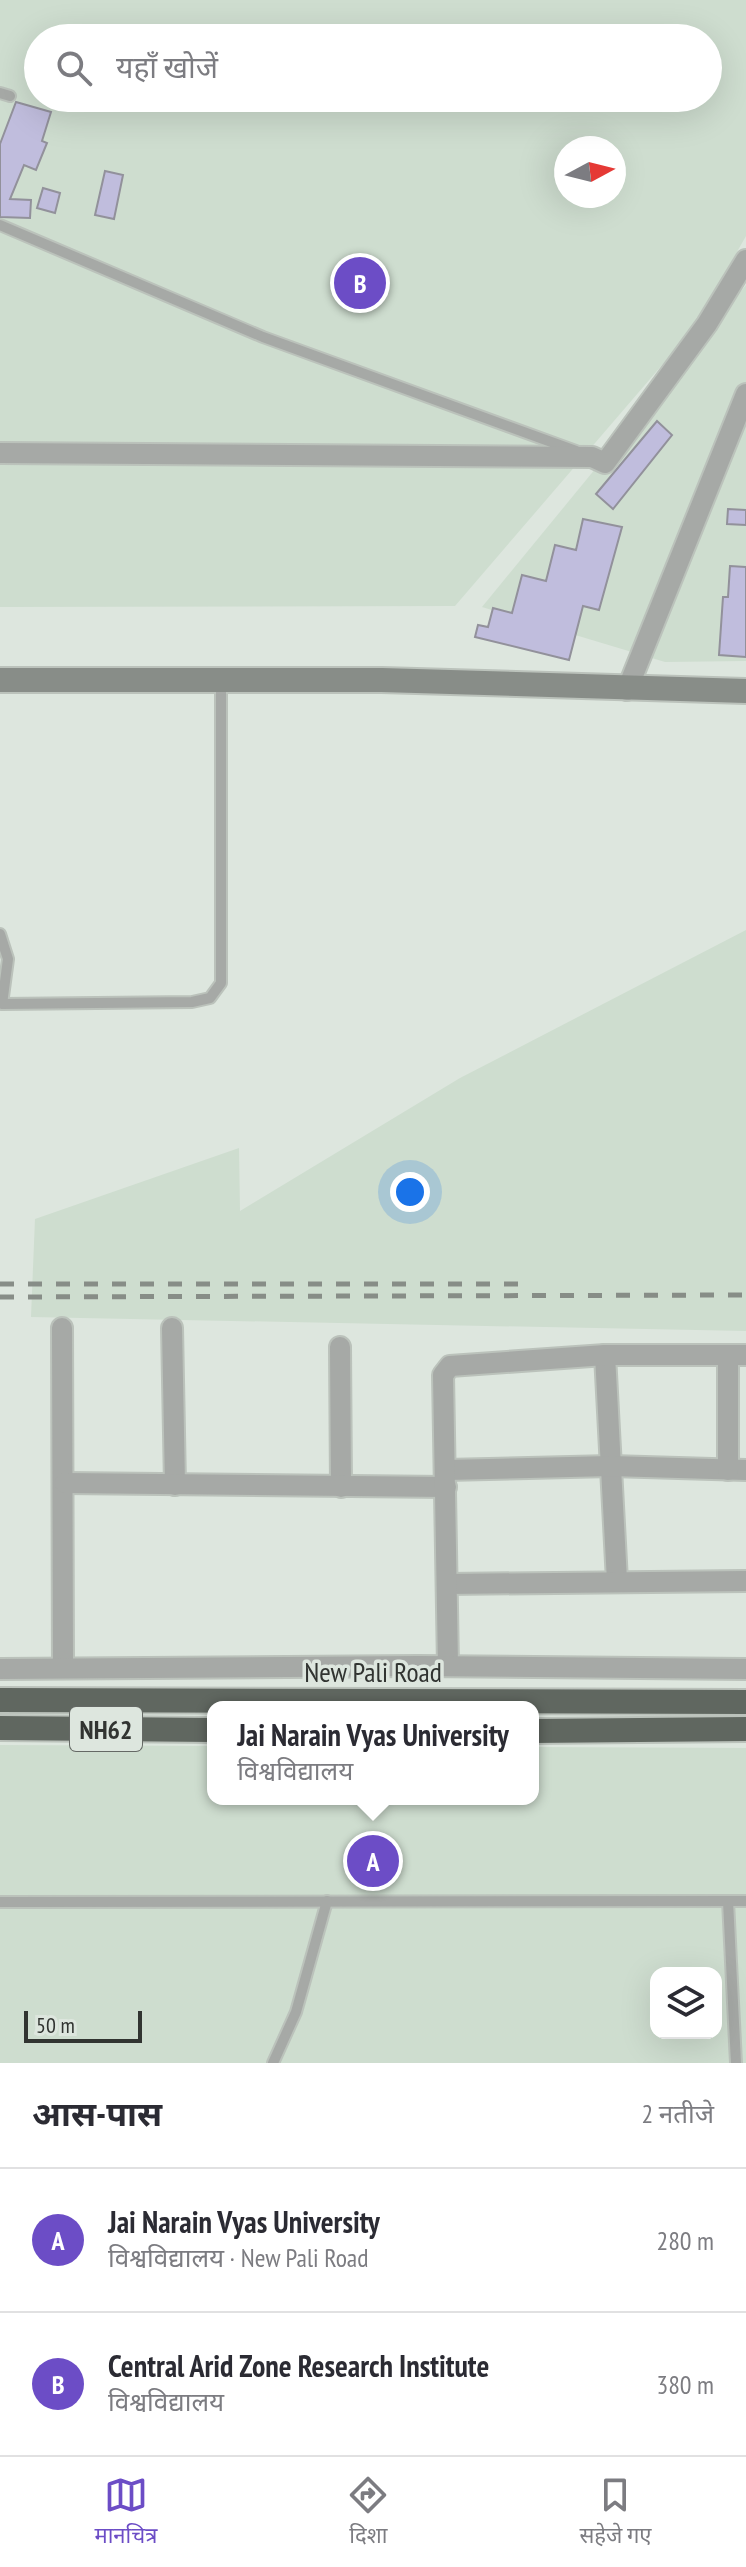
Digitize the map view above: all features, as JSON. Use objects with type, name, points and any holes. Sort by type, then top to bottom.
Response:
[{"type":"highway","name":"New Pali Road","points":[[0,1700],[373,1701]]},
{"type":"highway","name":"New Pali Road","points":[[539,1701],[746,1702]]},
{"type":"highway","name":"NH62","points":[[0,1728],[207,1730]]},
{"type":"highway","points":[[539,1731],[746,1729]]},
{"type":"street","points":[[0,453],[592,457],[605,463],[707,324],[746,260]]},
{"type":"street","points":[[627,690],[746,394]]},
{"type":"street","points":[[0,680],[382,680],[627,690],[746,691]]},
{"type":"street","points":[[62,1328],[65,1483],[63,1668]]},
{"type":"street","points":[[172,1328],[175,1485]]},
{"type":"street","points":[[340,1347],[341,1487]]},
{"type":"street","points":[[65,1483],[341,1487],[446,1478],[611,1466],[737,1470],[737,1355],[605,1355],[450,1366],[443,1375],[446,1478],[448,1666]]},
{"type":"street","points":[[605,1355],[617,1581]]},
{"type":"street","points":[[447,1584],[746,1581]]},
{"type":"street","points":[[0,1669],[448,1666],[746,1669]]},
{"type":"lane","points":[[0,225],[263,337],[592,457]]},
{"type":"lane","points":[[0,934],[8,959],[2,1004],[192,1002],[210,998],[221,983],[221,680]]},
{"type":"lane","points":[[273,2063],[296,2012],[327,1901]]},
{"type":"lane","points":[[728,1901],[736,2063]]},
{"type":"lane","points":[[0,1902],[746,1901]]},
{"type":"shaded area","points":[[0,0],[746,0],[746,236],[693,329],[455,606],[0,607]]},
{"type":"shaded area","points":[[746,285],[746,661],[665,662],[482,607]]},
{"type":"shaded area","points":[[746,930],[746,1331],[31,1317],[35,1219],[239,1148],[240,1211],[460,1078]]},
{"type":"shaded area","points":[[0,1745],[207,1746],[207,1805],[539,1805],[539,1747],[746,1748],[746,2063],[0,2063]]},
{"type":"building","points":[[16,102],[24,104],[24,112],[51,112],[42,141],[47,143],[36,170],[24,165],[10,199],[31,200],[30,218],[0,217],[0,144]]},
{"type":"building","points":[[105,171],[123,175],[114,219],[95,215]]},
{"type":"building","points":[[43,188],[60,193],[55,213],[37,208]]},
{"type":"building","points":[[657,421],[672,435],[613,509],[596,494]]},
{"type":"building","points":[[728,509],[746,510],[746,525],[727,524]]},
{"type":"building","points":[[583,519],[622,527],[599,610],[583,606],[569,660],[475,637],[478,625],[488,627],[493,608],[512,613],[522,575],[546,581],[555,545],[576,550]]},
{"type":"building","points":[[730,566],[746,567],[746,657],[719,655],[723,597],[728,597]]},
{"type":"railway","points":[[0,1284],[532,1284]]},
{"type":"railway","points":[[0,1297],[746,1295]]},
{"type":"place","name":"Central Arid Zone Research Institute","points":[[360,283]]},
{"type":"place","name":"Jai Narain Vyas University","points":[[373,1861]]}]
